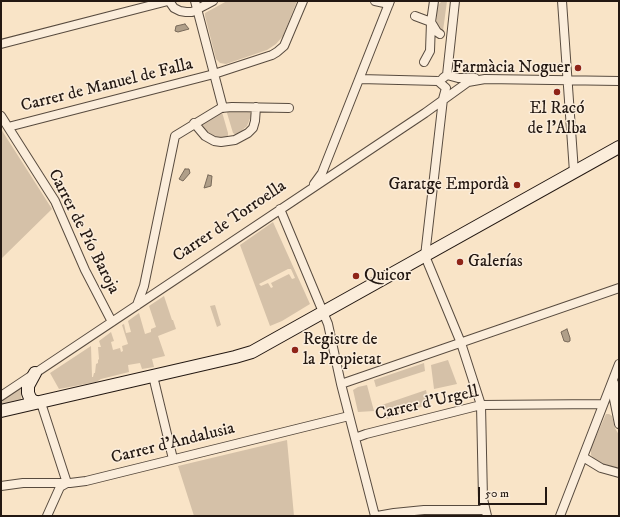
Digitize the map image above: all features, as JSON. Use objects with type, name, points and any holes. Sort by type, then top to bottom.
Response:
[{"type":"street","points":[[1,44],[169,1],[174,8],[180,11],[192,12],[196,5],[213,1]]},
{"type":"street","name":"Carrer de Manuel de Falla","points":[[8,127],[214,74],[277,52],[284,46],[303,1]]},
{"type":"street","points":[[303,194],[315,183],[322,173],[390,2],[376,1]]},
{"type":"street","points":[[424,62],[430,51],[431,22],[434,1]]},
{"type":"street","points":[[360,79],[438,81],[447,75],[456,1]]},
{"type":"street","points":[[562,1],[566,80],[574,172]]},
{"type":"street","points":[[196,5],[223,108]]},
{"type":"street","points":[[415,16],[431,22],[440,34]]},
{"type":"street","name":"Carrer de Torroella","points":[[447,75],[458,78],[485,79],[619,81]]},
{"type":"street","name":"Carrer de Torroella","points":[[1,396],[425,113],[468,82],[485,79]]},
{"type":"street","points":[[280,209],[328,324],[349,416],[376,516],[424,510],[486,513],[481,405],[461,343],[425,256],[443,99],[446,88],[438,81]]},
{"type":"street","points":[[194,123],[205,136],[214,141],[221,142],[235,140],[248,134],[253,128],[256,121],[256,107]]},
{"type":"street","points":[[136,306],[144,286],[175,136],[194,123],[221,108],[289,108]]},
{"type":"street","name":"Carrer de Pío Baroja","points":[[1,116],[55,201],[85,270],[112,322]]},
{"type":"street","points":[[1,411],[41,403],[252,352],[619,147]]},
{"type":"street","points":[[341,384],[619,288]]},
{"type":"street","points":[[560,516],[619,364]]},
{"type":"street","points":[[35,374],[28,386],[28,393],[33,401],[41,403]]},
{"type":"street","points":[[153,376],[173,460]]},
{"type":"street","points":[[614,380],[614,399],[618,419]]},
{"type":"street","points":[[41,403],[67,483],[60,488],[47,516]]},
{"type":"street","name":"Carrer d'Urgell","points":[[355,438],[481,405],[603,404]]},
{"type":"street","points":[[600,413],[606,409],[610,409],[614,411],[618,419]]},
{"type":"street","name":"Carrer d'Andalusia","points":[[1,486],[23,483],[67,483],[86,481],[349,416]]},
{"type":"street","points":[[583,457],[601,468],[619,473]]},
{"type":"shaded area","points":[[227,1],[297,1],[283,36],[276,44],[267,50],[226,64],[220,63],[216,59],[205,13]]},
{"type":"shaded area","points":[[442,1],[447,1],[443,31],[438,30],[436,25],[437,17],[435,11],[437,6]]},
{"type":"shaded area","points":[[185,24],[189,29],[178,32],[175,31],[176,26]]},
{"type":"shaded area","points":[[228,110],[249,111],[251,113],[247,126],[236,135],[233,133],[227,113]]},
{"type":"shaded area","points":[[222,112],[228,133],[228,136],[225,138],[214,136],[201,126]]},
{"type":"shaded area","points":[[1,129],[52,209],[1,259]]},
{"type":"shaded area","points":[[185,169],[189,169],[190,173],[183,181],[179,179]]},
{"type":"shaded area","points":[[208,175],[212,176],[211,186],[204,188]]},
{"type":"shaded area","points":[[273,222],[310,304],[282,321],[270,326],[240,245]],"holes":[[[288,269],[291,269],[295,278],[292,279],[289,274],[271,283],[273,287],[271,288],[268,283],[261,286],[259,284]]]},
{"type":"shaded area","points":[[164,296],[176,329],[158,336],[165,356],[152,359],[154,367],[142,369],[140,363],[128,365],[129,372],[101,379],[96,382],[59,389],[50,373],[91,346],[93,377],[96,364],[98,363],[99,359],[98,347],[101,347],[99,341],[111,332],[114,341],[111,342],[113,350],[120,348],[121,352],[123,351],[122,346],[128,344],[122,325],[124,324],[126,333],[131,332],[128,321],[139,313],[145,334],[151,332],[151,329],[156,327],[149,306]]},
{"type":"shaded area","points":[[215,305],[221,325],[217,327],[210,306]]},
{"type":"shaded area","points":[[567,329],[570,338],[570,341],[568,342],[564,341],[561,332]]},
{"type":"shaded area","points":[[448,360],[457,384],[434,389],[431,365]]},
{"type":"shaded area","points":[[424,363],[425,371],[376,387],[374,380]]},
{"type":"shaded area","points":[[367,385],[374,411],[358,412],[353,390]]},
{"type":"shaded area","points":[[22,387],[21,400],[1,406],[1,401]]},
{"type":"shaded area","points":[[426,390],[429,404],[387,419],[382,405]]},
{"type":"shaded area","points":[[606,414],[612,416],[615,428],[619,435],[619,468],[603,464],[595,460],[591,455],[591,448]]},
{"type":"shaded area","points":[[287,440],[294,516],[194,516],[178,466]]},
{"type":"shaded area","points":[[418,514],[476,514],[478,516],[399,516]]},
{"type":"place","name":"Farmàcia Noguer","points":[[578,68]]},
{"type":"place","name":"El Racó de l'Alba","points":[[557,92]]},
{"type":"place","name":"Garatge Empordà","points":[[517,185]]},
{"type":"place","name":"Galerías","points":[[460,262]]},
{"type":"place","name":"Quicor","points":[[356,276]]},
{"type":"place","name":"Registre de la Propietat","points":[[295,350]]}]
